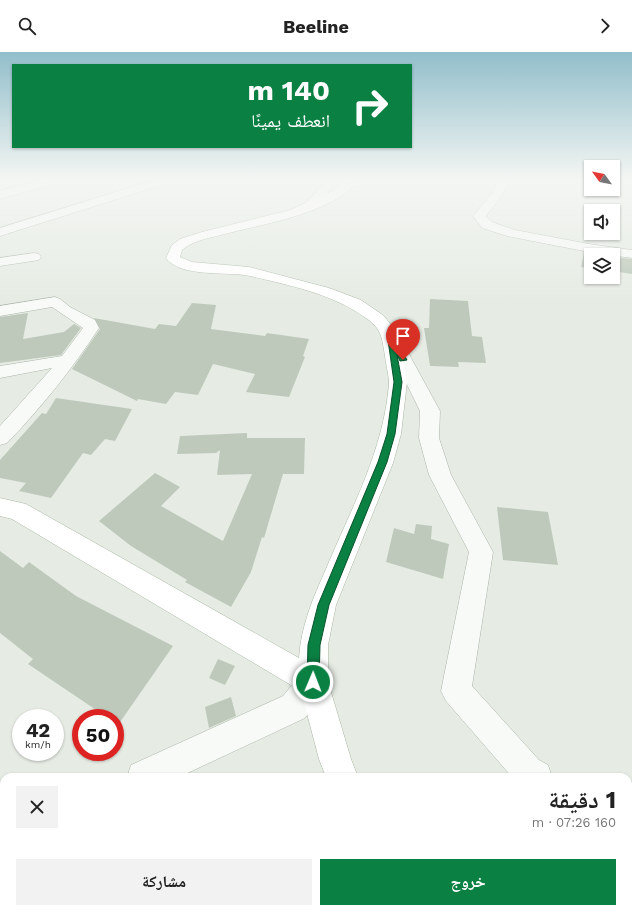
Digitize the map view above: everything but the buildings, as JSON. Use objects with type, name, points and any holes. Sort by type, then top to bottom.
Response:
[{"type":"main road","points":[[266,220],[194,238],[177,246],[174,251],[173,258],[190,266],[249,271],[324,291],[355,303],[378,319],[390,334],[398,382],[391,434],[382,462],[323,605],[314,645],[313,682],[340,773]]},
{"type":"main road","points":[[0,507],[18,512],[313,682]]},
{"type":"street","points":[[0,232],[38,220]]},
{"type":"street","points":[[483,220],[487,225],[546,241],[632,254]]},
{"type":"street","points":[[0,262],[34,257]]},
{"type":"street","points":[[0,311],[55,302],[64,310],[89,323],[91,328],[69,360],[28,411],[0,438]]},
{"type":"street","points":[[390,334],[430,411],[429,438],[440,475],[481,552],[456,691],[531,773]]},
{"type":"street","points":[[0,372],[69,360]]},
{"type":"street","points":[[152,773],[294,707],[313,682]]},
{"type":"route","points":[[313,682],[314,645],[323,605],[382,462],[391,434],[398,382],[390,334],[403,360]]}]
